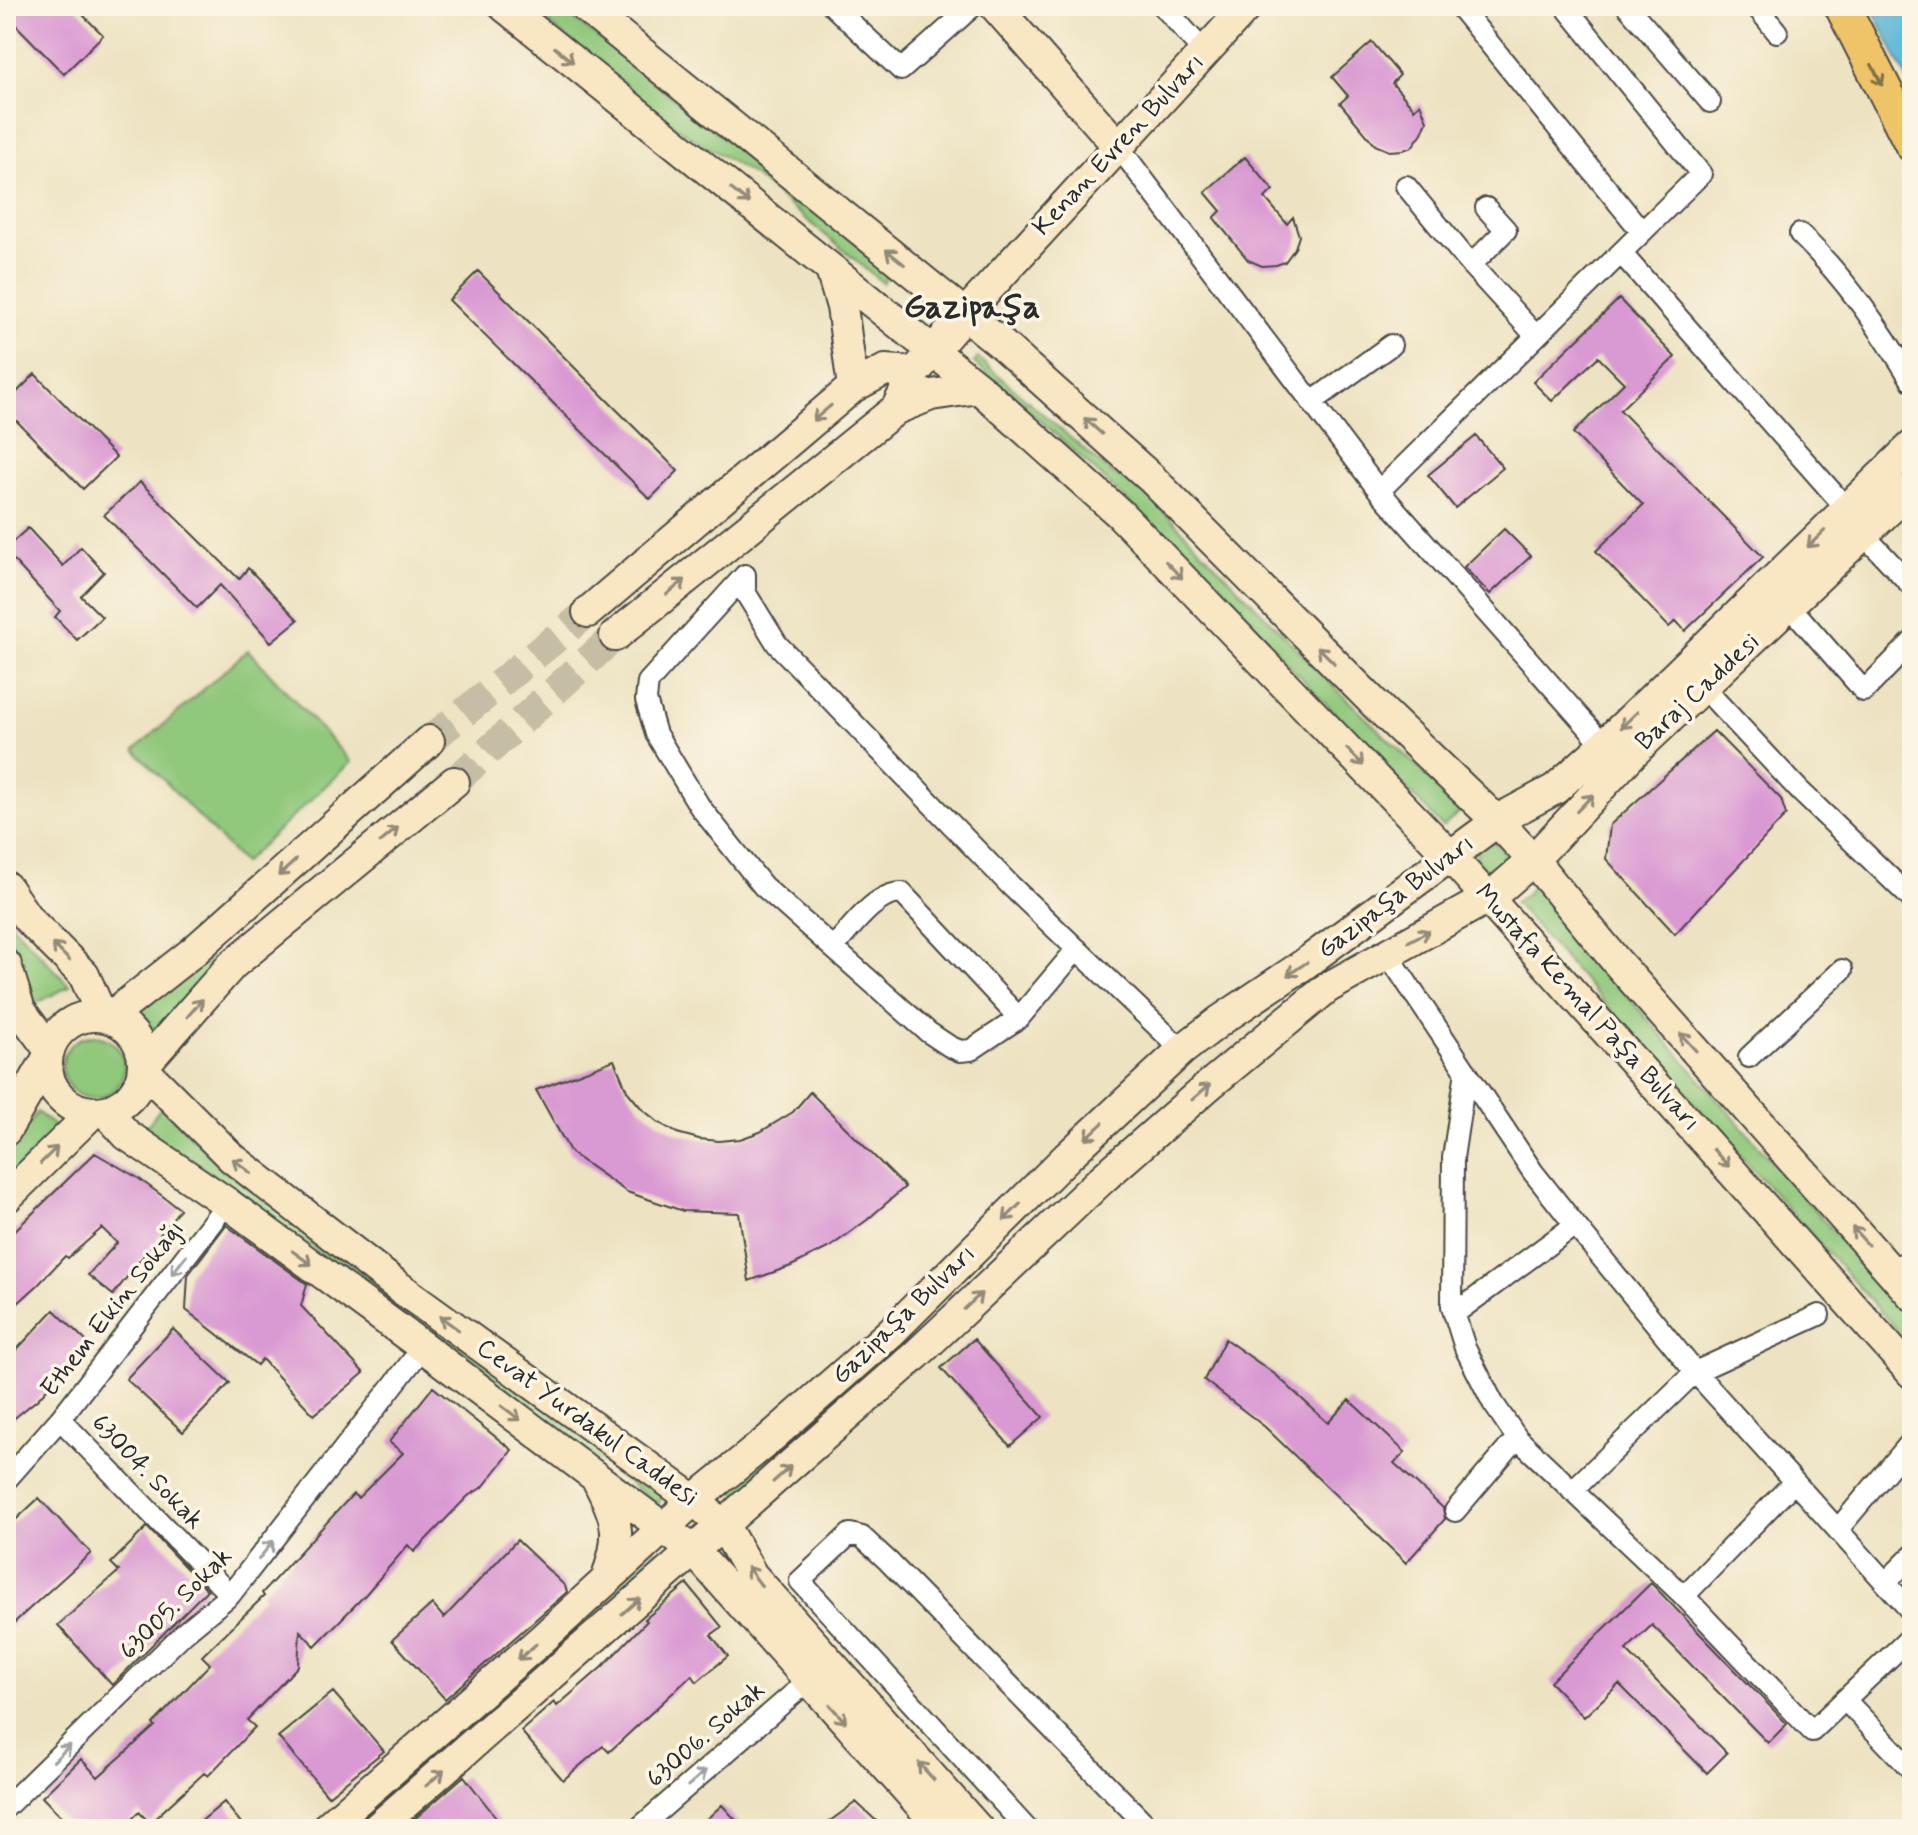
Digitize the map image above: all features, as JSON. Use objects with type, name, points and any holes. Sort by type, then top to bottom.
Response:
[{"type":"main road","name":"Mustafa Kemal Paşa Bulvarı","points":[[504,6],[831,270],[924,362],[979,388],[1120,514],[1450,856],[1912,1373]]},
{"type":"main road","points":[[995,6],[1118,146]]},
{"type":"main road","name":"Kenan Evren Bulvarı","points":[[896,409],[924,362],[965,314],[1247,6]]},
{"type":"main road","points":[[1842,6],[1912,144]]},
{"type":"main road","name":"Mustafa Kemal Paşa Bulvarı","points":[[600,11],[712,110],[999,342],[1151,478],[1370,700],[1497,821],[1616,961],[1900,1265],[1912,1295]]},
{"type":"main road","points":[[831,270],[842,307],[853,387]]},
{"type":"main road","points":[[588,612],[853,387],[885,370],[924,362]]},
{"type":"main road","points":[[615,636],[896,409],[931,395],[979,388]]},
{"type":"main road","name":"Baraj Caddesi","points":[[1497,821],[1555,789],[1604,745],[1912,446]]},
{"type":"main road","name":"Baraj Caddesi","points":[[1488,898],[1533,860],[1634,752],[1912,488]]},
{"type":"main road","points":[[106,1017],[194,951],[429,741]]},
{"type":"main road","points":[[6,1198],[99,1112],[128,1100],[136,1090],[143,1068],[232,965],[454,782]]},
{"type":"main road","name":"Gazipaşa Bulvarı","points":[[325,1829],[694,1500],[767,1441],[890,1333],[1067,1157],[1182,1050],[1497,821]]},
{"type":"main road","points":[[6,887],[27,918],[84,975],[106,1017]]},
{"type":"main road","name":"Gazipaşa Bulvarı","points":[[376,1829],[916,1355],[1101,1180],[1207,1087],[1327,988],[1488,898]]},
{"type":"main road","points":[[6,965],[20,1010],[48,1055],[48,1076],[54,1090],[64,1102],[78,1109],[99,1112]]},
{"type":"main road","points":[[6,1130],[48,1055],[54,1037],[73,1020],[85,1016],[106,1017],[131,1031],[138,1042],[143,1068]]},
{"type":"main road","name":"Cevat Yurdakul Caddesi","points":[[143,1068],[232,1158],[399,1287],[694,1500],[724,1526],[752,1575],[978,1829]]},
{"type":"main road","name":"Cevat Yurdakul Caddesi","points":[[99,1112],[423,1347],[694,1551],[942,1829]]},
{"type":"main road","points":[[595,1476],[615,1515],[618,1530],[606,1581]]},
{"type":"street","points":[[833,6],[901,70],[973,6]]},
{"type":"street","points":[[1163,6],[1204,52]]},
{"type":"street","points":[[1459,6],[1642,232]]},
{"type":"street","points":[[1379,491],[1701,174],[1565,6]]},
{"type":"street","points":[[1627,6],[1710,102]]},
{"type":"street","points":[[1756,6],[1777,32]]},
{"type":"street","points":[[1118,146],[1379,491],[1604,745]]},
{"type":"street","points":[[1406,186],[1471,265],[1536,336]]},
{"type":"street","points":[[1471,265],[1506,230],[1486,208]]},
{"type":"street","points":[[1800,234],[1824,257],[1874,319],[1912,381]]},
{"type":"street","points":[[1621,253],[1847,509]]},
{"type":"street","points":[[1312,402],[1391,345]]},
{"type":"street","points":[[1864,535],[1912,586]]},
{"type":"street","points":[[1077,949],[1019,1018],[971,1050],[960,1051],[949,1046],[928,1032],[763,886],[700,807],[656,734],[646,700],[648,682],[745,575],[745,592],[777,644],[1011,886],[1077,949],[1182,1050]]},
{"type":"street","points":[[1789,605],[1864,691],[1912,642]]},
{"type":"street","points":[[1703,687],[1800,791],[1912,899]]},
{"type":"street","points":[[833,948],[880,900],[891,893],[902,893],[1019,1018]]},
{"type":"street","points":[[1387,953],[1533,1172],[1575,1225],[1695,1372],[1912,1612]]},
{"type":"street","points":[[1749,1057],[1842,970]]},
{"type":"street","points":[[1466,1071],[1453,1158],[1452,1306],[1465,1348],[1493,1403],[1517,1438],[1684,1596],[1812,1731],[1912,1636]]},
{"type":"street","name":"Ethem Ekin Sokağı","points":[[6,1480],[60,1419],[227,1203]]},
{"type":"street","points":[[1454,1314],[1575,1225]]},
{"type":"street","points":[[1572,1491],[1695,1372],[1819,1315]]},
{"type":"street","name":"63005. Sokak","points":[[6,1807],[184,1633],[230,1595],[423,1347]]},
{"type":"street","name":"63004. Sokak","points":[[60,1419],[230,1595]]},
{"type":"street","points":[[1455,1511],[1517,1438]]},
{"type":"street","points":[[1839,1528],[1912,1441]]},
{"type":"street","points":[[1684,1596],[1793,1483]]},
{"type":"street","points":[[1027,1829],[800,1581],[850,1534],[862,1537],[888,1561],[1150,1829]]},
{"type":"street","points":[[1887,1581],[1912,1556]]},
{"type":"street","name":"63006. Sokak","points":[[638,1829],[808,1681]]},
{"type":"street","points":[[1846,1701],[1912,1770]]},
{"type":"green space","points":[[528,6],[558,6],[891,271],[883,283],[753,175],[679,129]]},
{"type":"green space","points":[[978,358],[1111,473],[1143,490],[1336,689],[1462,810],[1443,827],[1157,530],[974,363]]},
{"type":"green space","points":[[248,650],[351,762],[243,863],[135,750]]},
{"type":"green space","points":[[1490,842],[1500,846],[1504,856],[1500,866],[1490,870],[1480,866],[1476,856],[1480,846]]},
{"type":"green space","points":[[1533,884],[1587,950],[1912,1321],[1912,1347],[1514,902],[1526,895]]},
{"type":"green space","points":[[6,914],[16,929],[70,986],[29,1007],[6,933]]},
{"type":"green space","points":[[212,957],[215,963],[154,1036],[133,1011]]},
{"type":"green space","points":[[87,1036],[99,1036],[115,1045],[122,1055],[122,1079],[115,1089],[99,1098],[87,1098],[67,1084],[62,1073],[62,1061],[76,1041]]},
{"type":"green space","points":[[162,1106],[219,1166],[663,1496],[658,1504],[214,1175],[144,1130]]},
{"type":"green space","points":[[37,1112],[58,1129],[6,1179],[6,1158]]},
{"type":"green space","points":[[905,1333],[911,1339],[738,1495],[728,1488]]},
{"type":"green space","points":[[655,1549],[662,1555],[354,1829],[341,1829]]},
{"type":"water","points":[[1871,6],[1912,6],[1912,89]]},
{"type":"building","points":[[6,6],[74,6],[103,35],[64,74],[6,15]]},
{"type":"building","points":[[1372,42],[1400,75],[1392,83],[1414,109],[1420,103],[1427,121],[1412,147],[1403,150],[1389,151],[1375,145],[1340,103],[1348,96],[1332,77]]},
{"type":"building","points":[[1245,157],[1273,190],[1265,198],[1287,224],[1293,217],[1299,236],[1285,262],[1276,265],[1262,266],[1248,260],[1214,218],[1221,211],[1205,192]]},
{"type":"building","points":[[478,271],[678,471],[650,499],[449,300]]},
{"type":"building","points":[[1619,299],[1675,357],[1620,410],[1763,557],[1685,631],[1676,621],[1669,627],[1596,551],[1643,505],[1573,433],[1624,383],[1598,357],[1552,401],[1533,382]]},
{"type":"building","points":[[35,374],[116,457],[83,489],[6,410],[6,403]]},
{"type":"building","points":[[1476,436],[1503,468],[1455,508],[1428,475]]},
{"type":"building","points":[[140,482],[239,579],[248,568],[298,620],[271,642],[220,585],[197,608],[104,515]]},
{"type":"building","points":[[28,528],[63,566],[81,547],[104,572],[81,596],[102,617],[77,640],[55,617],[60,611],[6,552],[6,548]]},
{"type":"building","points":[[1504,529],[1531,556],[1490,594],[1464,567]]},
{"type":"building","points":[[1714,731],[1781,799],[1786,815],[1675,934],[1606,859],[1610,825]]},
{"type":"building","points":[[614,1060],[627,1091],[642,1109],[677,1133],[699,1139],[740,1139],[760,1132],[793,1112],[810,1092],[905,1187],[830,1247],[791,1266],[749,1281],[739,1213],[683,1211],[627,1192],[571,1153],[536,1090]]},
{"type":"building","points":[[95,1153],[138,1178],[180,1209],[113,1295],[88,1275],[117,1243],[102,1228],[68,1258],[65,1256],[6,1314],[6,1239]]},
{"type":"building","points":[[226,1225],[307,1284],[301,1306],[364,1373],[314,1415],[262,1359],[257,1365],[186,1310],[188,1275]]},
{"type":"building","points":[[54,1310],[88,1343],[38,1399],[6,1425],[6,1361]]},
{"type":"building","points":[[173,1329],[230,1383],[183,1432],[126,1379]]},
{"type":"building","points":[[974,1339],[1043,1417],[1010,1446],[941,1368]]},
{"type":"building","points":[[1225,1339],[1276,1375],[1328,1423],[1349,1400],[1405,1452],[1394,1463],[1443,1508],[1445,1519],[1406,1563],[1265,1427],[1204,1380]]},
{"type":"building","points":[[433,1387],[512,1450],[483,1487],[468,1496],[414,1552],[408,1545],[315,1646],[300,1631],[298,1666],[247,1720],[255,1727],[208,1776],[204,1773],[150,1823],[139,1812],[122,1829],[73,1829],[42,1797],[81,1759],[98,1777],[155,1726],[153,1724],[210,1664],[202,1656],[264,1596],[262,1593],[353,1494],[358,1498],[403,1453],[389,1442]]},
{"type":"building","points":[[39,1498],[91,1553],[6,1630],[6,1529]]},
{"type":"building","points":[[147,1527],[207,1590],[112,1685],[58,1625],[119,1571],[111,1563]]},
{"type":"building","points":[[517,1540],[565,1586],[567,1592],[445,1699],[392,1640],[432,1604],[444,1618]]},
{"type":"building","points":[[1651,1583],[1787,1724],[1768,1743],[1652,1625],[1626,1650],[1727,1753],[1707,1773],[1619,1684],[1584,1717],[1550,1682]]},
{"type":"building","points":[[687,1584],[722,1627],[711,1635],[728,1656],[697,1682],[692,1675],[609,1752],[603,1746],[563,1780],[521,1731],[554,1702],[557,1706],[602,1667],[647,1621],[645,1619]]},
{"type":"building","points":[[333,1692],[384,1751],[328,1796],[278,1737]]},
{"type":"building","points":[[464,1776],[505,1829],[403,1829]]},
{"type":"building","points":[[224,1802],[246,1829],[192,1829]]},
{"type":"building","points":[[856,1802],[885,1829],[819,1829]]},
{"type":"building","points":[[722,1805],[744,1829],[696,1829]]},
{"type":"tunnel","points":[[429,741],[588,612]]},
{"type":"tunnel","points":[[454,782],[615,636]]},
{"type":"district","name":"Gazipaşa","points":[[972,307]]}]
